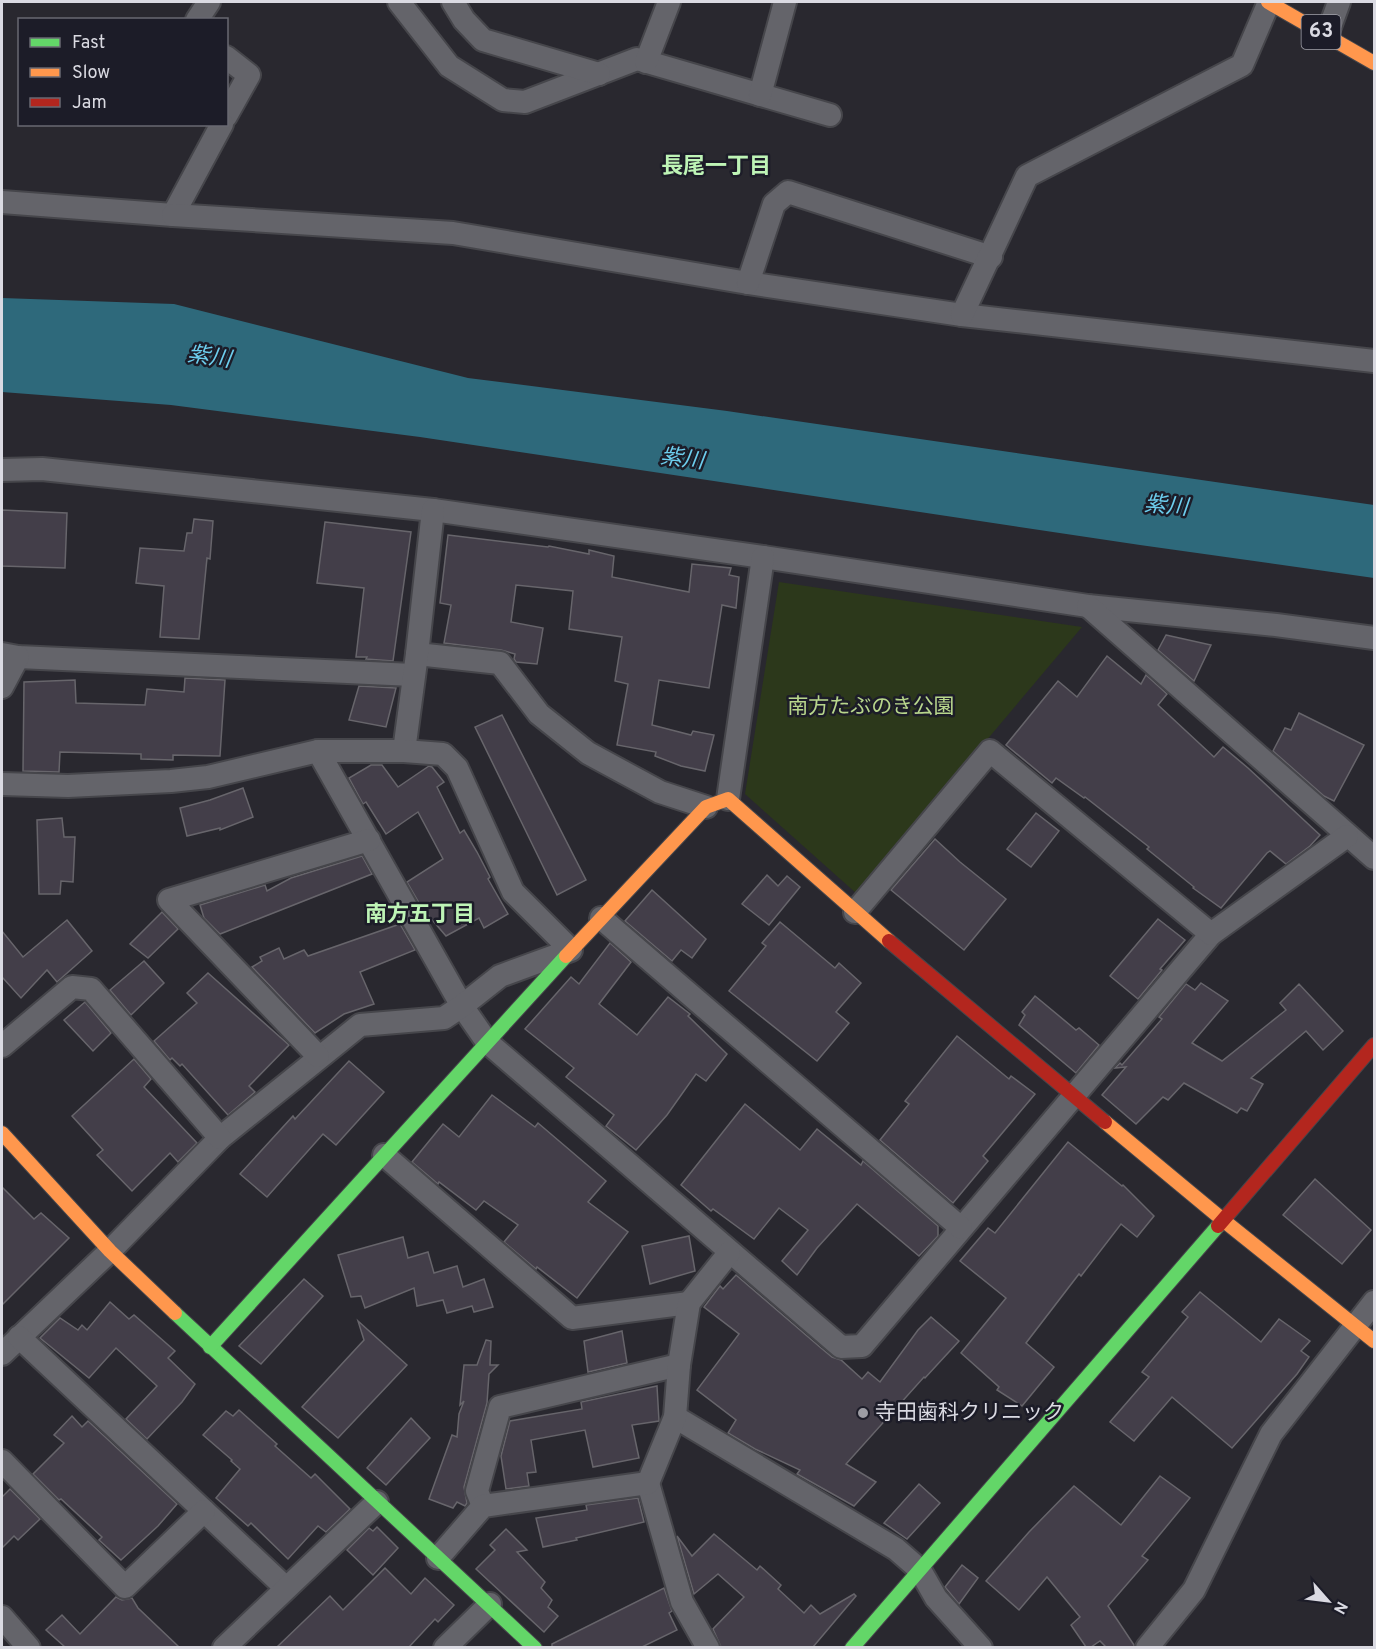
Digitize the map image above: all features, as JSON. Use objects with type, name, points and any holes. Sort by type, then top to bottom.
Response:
[{"type":"street","points":[[198,18],[209,2]]},
{"type":"street","points":[[399,2],[449,66],[503,100],[525,102],[637,59],[830,115]]},
{"type":"street","points":[[453,2],[464,20],[483,40],[599,74]]},
{"type":"street","points":[[646,62],[669,2]]},
{"type":"street","points":[[760,94],[785,2]]},
{"type":"street","points":[[962,315],[1028,176],[1242,65],[1268,2]]},
{"type":"street","name":"63","points":[[1268,2],[1374,63]]},
{"type":"street","points":[[1327,35],[1339,2]]},
{"type":"street","points":[[228,59],[249,75],[228,112]]},
{"type":"street","points":[[173,215],[221,126]]},
{"type":"street","points":[[748,283],[774,204],[788,192],[991,257]]},
{"type":"street","points":[[2,202],[453,233],[748,283],[962,315],[1374,361]]},
{"type":"street","points":[[2,470],[42,469],[433,510],[1088,606],[1276,625],[1374,638]]},
{"type":"street","points":[[404,750],[433,510]]},
{"type":"street","points":[[728,799],[763,557]]},
{"type":"street","points":[[1088,606],[1374,858]]},
{"type":"street","points":[[2,687],[10,656],[415,664],[500,663],[539,714],[588,753],[660,792],[706,807]]},
{"type":"street","points":[[318,750],[462,1006],[487,1042],[729,1253],[841,1347],[862,1346],[1211,934],[1347,836]]},
{"type":"street","points":[[2,784],[68,786],[171,781],[208,777],[318,750],[404,750],[443,754],[457,768],[513,892],[571,950]]},
{"type":"street","points":[[855,912],[990,751],[1211,934]]},
{"type":"street","points":[[210,1347],[601,918],[706,807],[728,799]]},
{"type":"street","points":[[728,799],[855,912],[1074,1096],[1374,1341]]},
{"type":"street","points":[[318,1056],[169,900],[369,840]]},
{"type":"street","points":[[601,918],[961,1228]]},
{"type":"street","points":[[2,1354],[111,1251],[220,1138],[360,1024],[444,1018],[500,976],[571,950]]},
{"type":"street","points":[[2,1046],[72,987],[91,989],[220,1138]]},
{"type":"street","points":[[863,1643],[920,1570],[1374,1045]]},
{"type":"street","points":[[2,1133],[111,1251],[210,1347],[535,1647]]},
{"type":"street","points":[[384,1155],[572,1318],[689,1303]]},
{"type":"street","points":[[708,1647],[682,1602],[648,1483],[675,1417],[679,1365],[689,1303],[729,1253]]},
{"type":"street","points":[[1147,1647],[1194,1590],[1271,1434],[1374,1302]]},
{"type":"street","points":[[20,1337],[286,1588]]},
{"type":"street","points":[[483,1506],[477,1491],[500,1407],[679,1365]]},
{"type":"street","points":[[675,1417],[896,1549],[920,1570],[936,1598],[981,1647]]},
{"type":"street","points":[[2,1461],[125,1587],[204,1511]]},
{"type":"street","points":[[438,1558],[483,1506],[648,1483]]},
{"type":"street","points":[[224,1647],[377,1502]]},
{"type":"street","points":[[445,1647],[490,1604]]},
{"type":"street","points":[[2,1617],[29,1647]]},
{"type":"green space","name":"南方たぶのき公園","points":[[779,582],[1082,627],[857,894],[745,794]]},
{"type":"water","name":"紫川","points":[[2,298],[174,304],[468,378],[727,411],[1374,505],[1374,578],[420,437],[171,405],[2,392]]},
{"type":"building","points":[[2,510],[67,513],[65,568],[2,566]]},
{"type":"building","points":[[194,519],[213,521],[199,639],[160,637],[164,586],[136,583],[140,548],[184,551],[187,533],[192,533]]},
{"type":"building","points":[[325,522],[411,532],[393,661],[356,657],[364,588],[317,583]]},
{"type":"building","points":[[448,535],[549,546],[589,554],[589,550],[614,556],[612,577],[689,592],[692,564],[731,568],[729,575],[739,577],[736,608],[722,605],[709,688],[659,680],[652,725],[691,735],[693,731],[714,735],[705,771],[681,766],[655,756],[656,752],[617,745],[628,684],[615,681],[622,637],[569,629],[573,591],[516,585],[511,622],[543,628],[537,664],[516,662],[515,654],[501,650],[444,643],[451,605],[440,603]]},
{"type":"building","points":[[1166,635],[1211,645],[1194,681],[1158,650]]},
{"type":"building","points":[[1107,656],[1141,684],[1146,675],[1167,694],[1158,705],[1214,757],[1223,747],[1320,835],[1310,846],[1286,864],[1270,851],[1267,853],[1221,908],[1193,888],[1147,849],[1149,847],[1085,797],[1056,778],[1052,783],[1006,745],[1058,681],[1077,697]]},
{"type":"building","points":[[185,678],[225,680],[220,756],[173,755],[173,760],[141,759],[141,754],[60,752],[59,772],[23,771],[24,682],[75,680],[76,703],[145,705],[147,689],[184,692]]},
{"type":"building","points":[[359,686],[396,688],[386,727],[349,720]]},
{"type":"building","points":[[1299,713],[1364,745],[1334,801],[1324,796],[1273,751],[1285,728],[1291,730]]},
{"type":"building","points":[[502,715],[586,880],[557,895],[475,727]]},
{"type":"building","points":[[371,765],[382,765],[398,787],[429,766],[432,767],[444,782],[437,787],[460,833],[464,830],[508,914],[484,928],[479,918],[446,936],[422,908],[407,882],[443,859],[418,812],[386,834],[366,802],[363,804],[349,778]]},
{"type":"building","points":[[243,788],[253,817],[220,830],[220,828],[187,836],[180,808]]},
{"type":"building","points":[[1036,813],[1059,831],[1031,867],[1007,849]]},
{"type":"building","points":[[62,818],[64,837],[75,837],[73,882],[61,881],[60,894],[39,894],[37,820]]},
{"type":"building","points":[[935,839],[1006,899],[964,950],[891,890]]},
{"type":"building","points":[[362,856],[372,874],[220,934],[204,918],[200,905],[265,885],[267,891],[291,878]]},
{"type":"building","points":[[767,875],[778,886],[787,876],[800,887],[769,925],[742,904]]},
{"type":"building","points":[[652,890],[706,939],[692,958],[681,950],[672,961],[625,921]]},
{"type":"building","points":[[162,912],[178,929],[148,958],[130,944]]},
{"type":"building","points":[[1158,919],[1185,940],[1138,999],[1110,976]]},
{"type":"building","points":[[67,920],[92,951],[57,982],[47,970],[21,998],[2,977],[2,931],[23,957]]},
{"type":"building","points":[[780,922],[835,968],[839,963],[861,983],[836,1012],[849,1023],[817,1061],[729,991],[766,946],[762,943]]},
{"type":"building","points":[[400,924],[415,950],[360,972],[374,1004],[344,1014],[315,1033],[252,967],[262,961],[260,957],[279,948],[284,959],[304,950],[308,956]]},
{"type":"building","points":[[610,943],[631,962],[599,1004],[637,1035],[668,997],[690,1014],[688,1016],[727,1054],[706,1081],[696,1074],[667,1115],[636,1150],[606,1126],[614,1115],[566,1077],[574,1068],[525,1029],[571,977],[579,984]]},
{"type":"building","points":[[144,961],[164,983],[131,1015],[110,990]]},
{"type":"building","points":[[208,973],[289,1045],[249,1086],[255,1092],[228,1115],[182,1064],[180,1066],[172,1058],[170,1060],[154,1041],[197,1003],[187,993]]},
{"type":"building","points":[[1201,983],[1228,1001],[1192,1043],[1222,1061],[1286,1010],[1280,1003],[1299,984],[1343,1031],[1323,1050],[1306,1031],[1251,1078],[1263,1084],[1247,1111],[1241,1108],[1237,1113],[1184,1083],[1168,1100],[1163,1097],[1136,1124],[1102,1095],[1126,1067],[1115,1068],[1120,1063],[1122,1065],[1162,1019],[1159,1017],[1186,984],[1195,990]]},
{"type":"building","points":[[1035,996],[1076,1030],[1079,1028],[1099,1045],[1076,1073],[1019,1025],[1025,1015],[1022,1012]]},
{"type":"building","points":[[85,1002],[111,1033],[93,1051],[64,1020]]},
{"type":"building","points":[[957,1036],[1009,1079],[1011,1076],[1035,1094],[983,1156],[988,1161],[953,1203],[880,1140],[909,1104],[905,1101]]},
{"type":"building","points":[[134,1059],[151,1079],[144,1087],[197,1143],[178,1162],[170,1153],[132,1191],[97,1155],[103,1150],[72,1116]]},
{"type":"building","points":[[349,1061],[384,1092],[336,1145],[323,1134],[267,1197],[240,1174],[293,1116],[295,1119]]},
{"type":"building","points":[[492,1095],[535,1127],[538,1123],[606,1181],[588,1202],[628,1232],[577,1298],[537,1267],[536,1269],[504,1242],[518,1225],[484,1201],[476,1210],[439,1182],[438,1184],[412,1162],[443,1124],[459,1137]]},
{"type":"building","points":[[745,1104],[800,1150],[817,1129],[861,1165],[863,1161],[938,1226],[938,1236],[919,1256],[857,1204],[817,1248],[797,1275],[782,1261],[808,1230],[779,1208],[754,1239],[713,1209],[711,1211],[681,1185]]},
{"type":"building","points":[[1068,1142],[1123,1185],[1154,1216],[1137,1237],[1121,1224],[1026,1343],[1054,1367],[1022,1406],[997,1390],[999,1387],[961,1353],[1006,1298],[960,1261],[988,1228],[995,1233]]},
{"type":"building","points":[[1315,1179],[1371,1230],[1342,1264],[1283,1215]]},
{"type":"building","points":[[2,1187],[34,1219],[41,1213],[69,1238],[2,1305]]},
{"type":"building","points":[[689,1236],[695,1271],[650,1284],[642,1246]]},
{"type":"building","points":[[403,1237],[408,1258],[428,1252],[434,1273],[457,1266],[463,1287],[484,1279],[493,1307],[474,1312],[472,1306],[447,1313],[443,1300],[417,1306],[414,1288],[365,1308],[361,1296],[351,1297],[338,1255]]},
{"type":"building","points":[[736,1275],[821,1348],[832,1357],[841,1360],[862,1379],[868,1372],[880,1382],[918,1330],[931,1317],[959,1341],[846,1464],[876,1482],[854,1506],[797,1474],[800,1470],[755,1449],[728,1433],[736,1420],[697,1390],[739,1334],[704,1307],[720,1286],[723,1289]]},
{"type":"building","points":[[304,1279],[323,1296],[261,1364],[239,1346]]},
{"type":"building","points":[[1200,1292],[1261,1342],[1279,1319],[1310,1341],[1301,1351],[1309,1357],[1297,1374],[1232,1448],[1172,1397],[1134,1441],[1110,1422],[1149,1377],[1142,1372],[1188,1317],[1182,1312]]},
{"type":"building","points":[[110,1302],[129,1319],[134,1315],[175,1351],[168,1358],[195,1384],[182,1402],[147,1439],[126,1419],[157,1386],[116,1348],[89,1378],[40,1338],[60,1318],[78,1330],[82,1325],[87,1330]]},
{"type":"building","points":[[358,1321],[407,1365],[338,1438],[302,1407],[364,1340]]},
{"type":"building","points":[[622,1331],[627,1363],[588,1372],[584,1341]]},
{"type":"building","points":[[486,1340],[491,1341],[490,1365],[498,1365],[489,1374],[487,1403],[464,1487],[467,1503],[465,1506],[457,1502],[453,1508],[429,1499],[452,1435],[457,1437],[459,1414],[464,1401],[460,1405],[464,1365],[477,1365]]},
{"type":"building","points":[[657,1386],[659,1421],[632,1425],[639,1458],[593,1467],[585,1430],[531,1440],[536,1472],[527,1473],[529,1486],[506,1489],[501,1456],[510,1421],[582,1409],[581,1402]]},
{"type":"building","points":[[239,1410],[277,1444],[275,1446],[311,1478],[315,1474],[350,1509],[326,1532],[318,1526],[288,1559],[251,1523],[248,1526],[216,1498],[240,1469],[203,1435],[226,1411],[233,1416]]},
{"type":"building","points":[[72,1416],[82,1427],[88,1421],[177,1504],[158,1526],[121,1560],[99,1540],[102,1537],[33,1474],[64,1443],[54,1435]]},
{"type":"building","points":[[411,1418],[430,1438],[386,1485],[367,1468]]},
{"type":"building","points":[[1160,1476],[1190,1498],[1142,1556],[1148,1560],[1108,1606],[1134,1647],[1106,1647],[1100,1641],[1091,1647],[1086,1647],[1071,1625],[1080,1617],[1047,1577],[1019,1610],[986,1581],[1074,1486],[1121,1525]]},
{"type":"building","points":[[919,1484],[940,1503],[907,1539],[884,1523]]},
{"type":"building","points":[[10,1489],[40,1519],[18,1540],[14,1536],[2,1548],[2,1497]]},
{"type":"building","points":[[638,1498],[644,1522],[543,1547],[536,1518],[587,1510],[586,1505]]},
{"type":"building","points":[[377,1527],[398,1548],[373,1575],[347,1550],[369,1528],[373,1531]]},
{"type":"building","points":[[506,1529],[527,1550],[517,1552],[545,1582],[541,1588],[552,1600],[548,1607],[558,1616],[544,1632],[476,1569],[495,1550],[490,1545]]},
{"type":"building","points":[[714,1534],[757,1570],[760,1566],[781,1585],[778,1589],[804,1613],[811,1605],[820,1614],[854,1594],[856,1596],[813,1647],[721,1647],[713,1629],[744,1597],[718,1574],[694,1594],[677,1536],[692,1556]]},
{"type":"building","points":[[962,1565],[978,1578],[959,1604],[945,1587]]},
{"type":"building","points":[[385,1568],[411,1594],[425,1578],[454,1605],[438,1622],[435,1619],[409,1647],[277,1647],[330,1596],[343,1610]]},
{"type":"building","points":[[664,1588],[672,1611],[669,1613],[677,1630],[642,1647],[552,1647],[552,1644]]},
{"type":"building","points":[[116,1597],[122,1600],[132,1598],[138,1608],[179,1647],[65,1647],[46,1630],[62,1615],[80,1634]]},
{"type":"traffic: fast","points":[[210,1347],[566,956]]},
{"type":"traffic: fast","points":[[852,1648],[1218,1226]]},
{"type":"traffic: fast","points":[[175,1313],[535,1648]]},
{"type":"traffic: slow","points":[[1268,2],[1374,63]]},
{"type":"traffic: slow","points":[[566,956],[706,807],[728,799],[889,941]]},
{"type":"traffic: slow","points":[[1105,1122],[1374,1341]]},
{"type":"traffic: slow","points":[[2,1133],[110,1251],[175,1313]]},
{"type":"traffic: jam","points":[[889,941],[1105,1122]]},
{"type":"traffic: jam","points":[[1218,1226],[1374,1045]]},
{"type":"place","name":"寺田歯科クリニック","points":[[863,1413]]},
{"type":"district","name":"長尾一丁目","points":[[716,167]]},
{"type":"district","name":"南方五丁目","points":[[420,915]]}]
